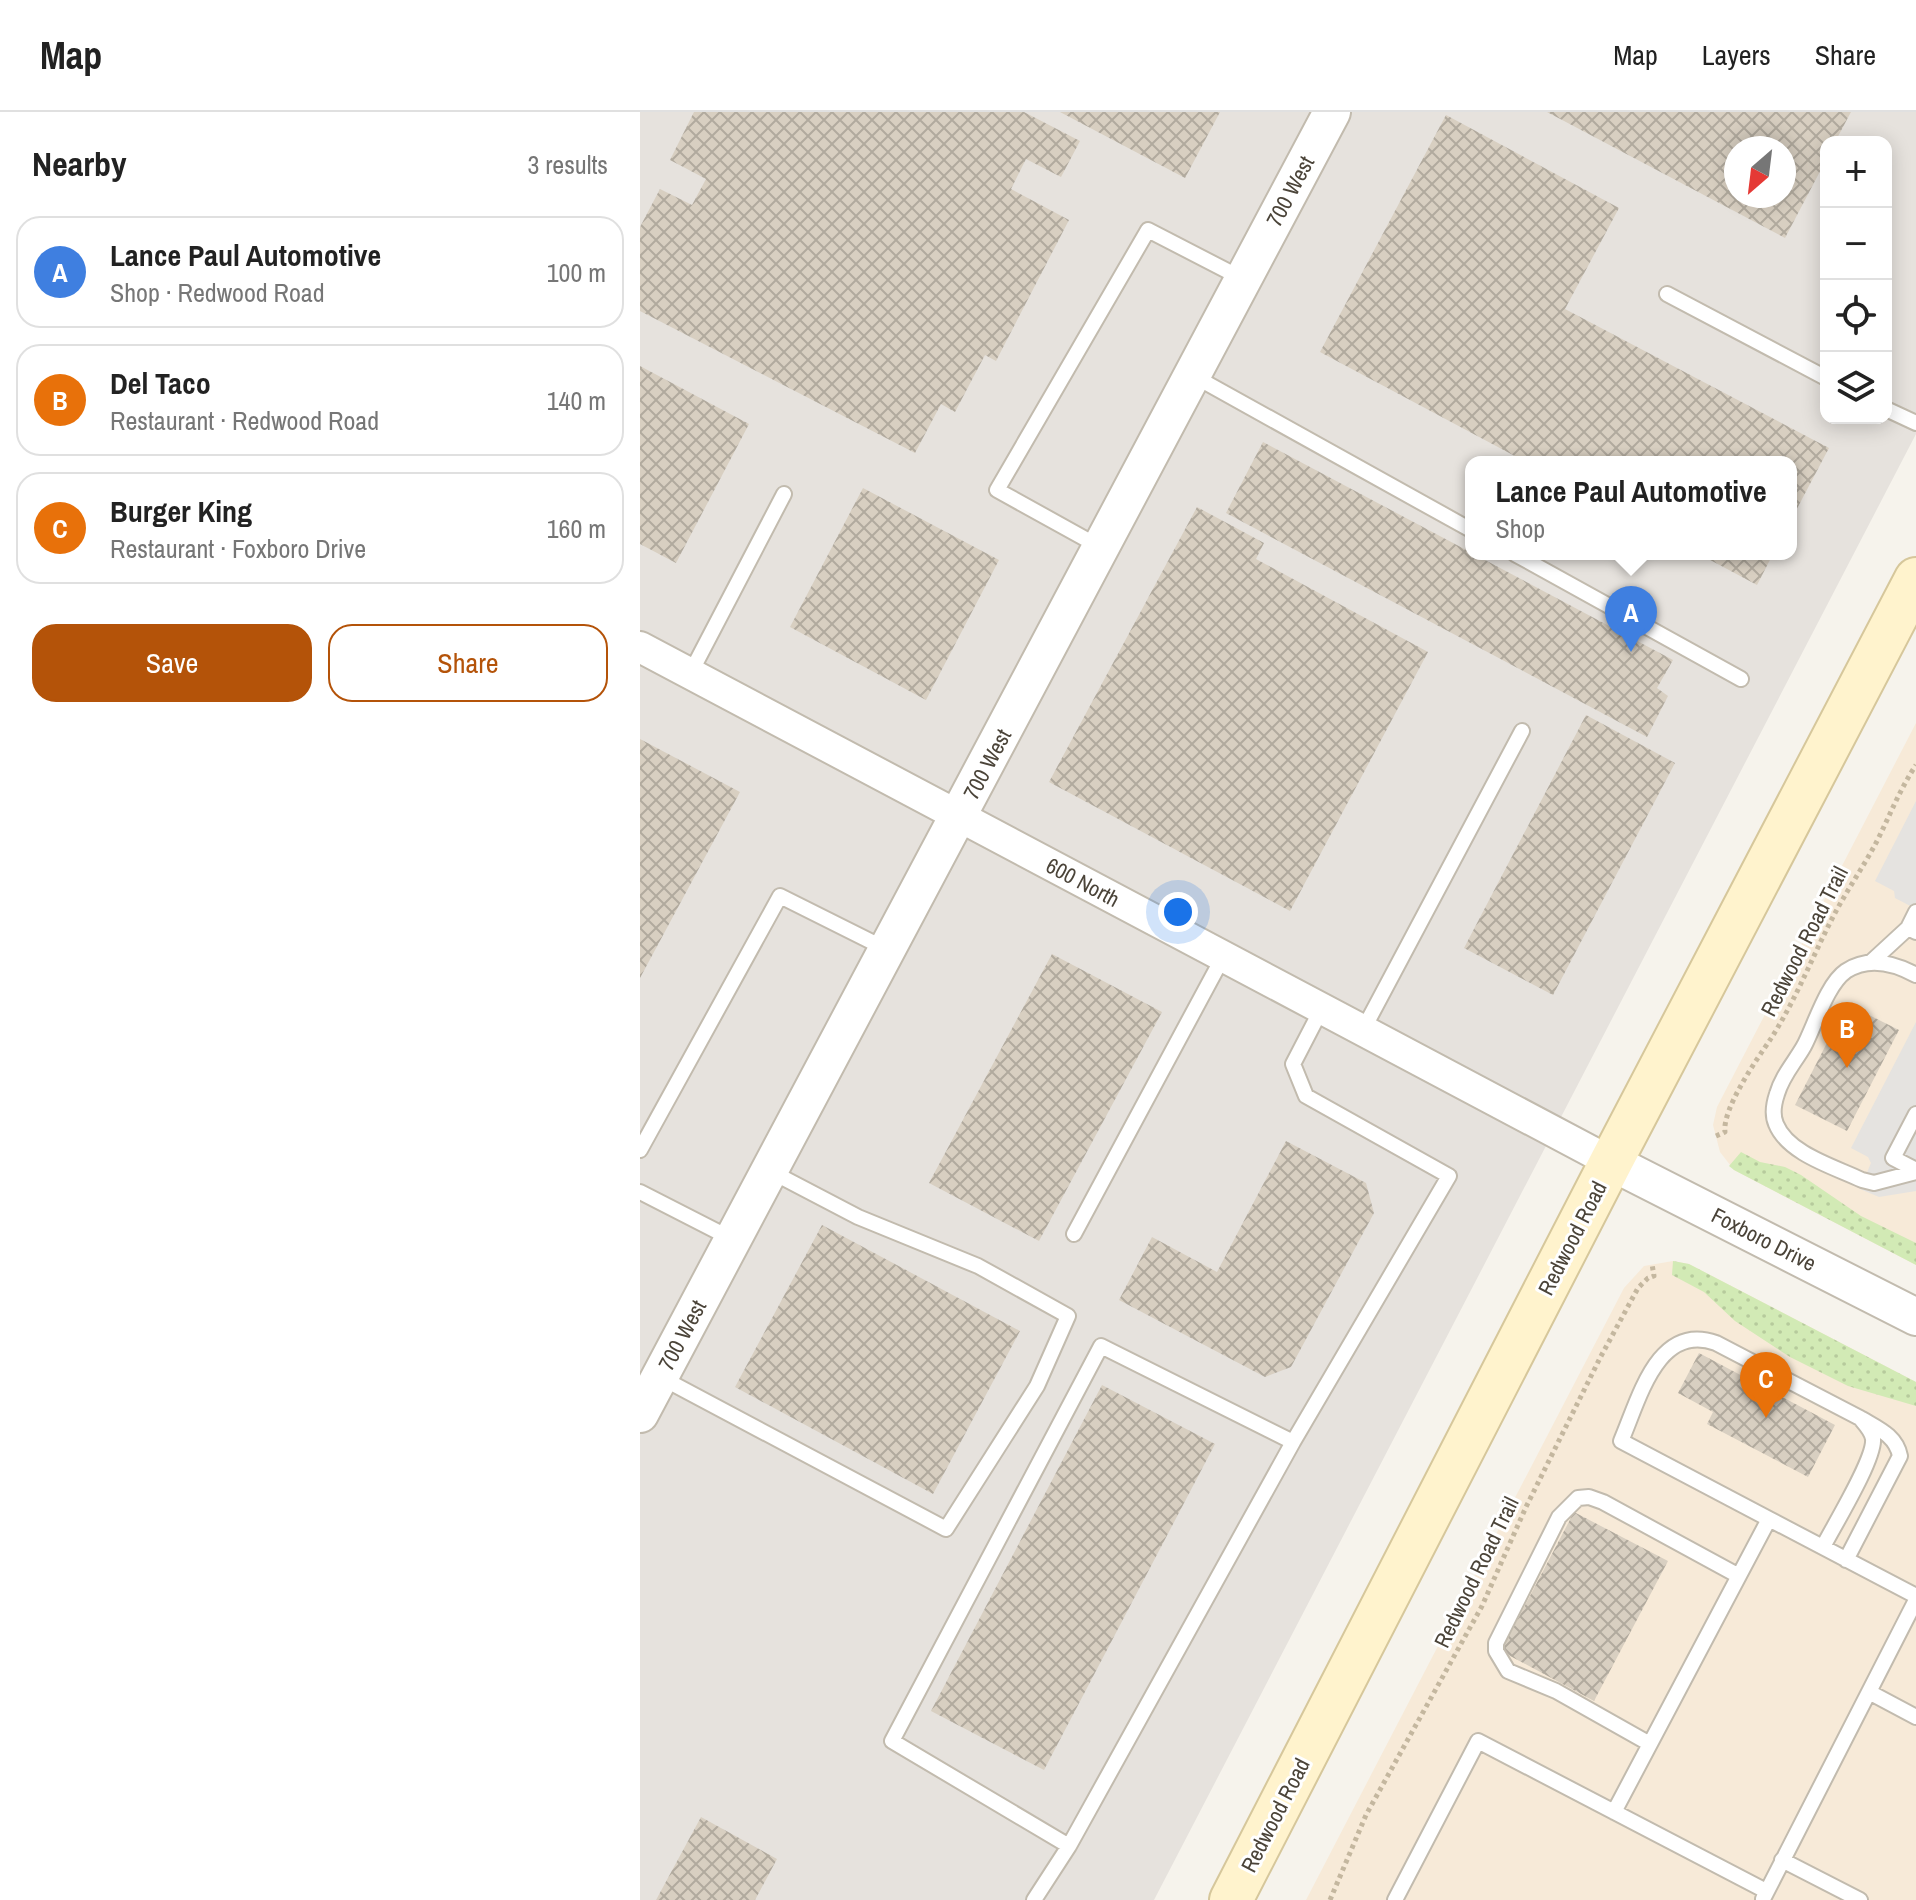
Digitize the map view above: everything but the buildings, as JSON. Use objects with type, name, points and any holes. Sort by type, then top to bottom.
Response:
[{"type":"main road","name":"Redwood Road","points":[[1231,1900],[1916,579]]},
{"type":"street","name":"700 West","points":[[640,1414],[1332,112]]},
{"type":"street","name":"600 North","points":[[640,647],[1611,1162]]},
{"type":"street","name":"Foxboro Drive","points":[[1611,1162],[1916,1317]]},
{"type":"lane","points":[[1100,547],[997,490],[1148,230],[1243,279]]},
{"type":"lane","points":[[1667,294],[1820,375]]},
{"type":"lane","points":[[1192,375],[1465,527]]},
{"type":"lane","points":[[1892,412],[1916,423]]},
{"type":"lane","points":[[690,674],[784,494]]},
{"type":"lane","points":[[1526,560],[1741,679]]},
{"type":"lane","points":[[1363,1030],[1522,731]]},
{"type":"lane","points":[[640,1150],[780,896],[888,950]]},
{"type":"lane","points":[[1870,963],[1912,930],[1916,912]]},
{"type":"lane","points":[[1074,1234],[1223,957]]},
{"type":"lane","points":[[1916,975],[1894,964],[1870,963],[1848,970],[1833,986],[1804,1046],[1783,1078],[1773,1115],[1782,1134],[1793,1145],[1862,1180],[1874,1183],[1916,1171]]},
{"type":"lane","points":[[1034,1900],[1069,1846],[1293,1442],[1449,1176],[1306,1096],[1293,1064],[1322,1008]]},
{"type":"lane","points":[[1916,1114],[1893,1158],[1916,1171]]},
{"type":"lane","points":[[660,1377],[946,1529],[1037,1386],[1068,1316],[978,1266],[858,1217],[770,1171]]},
{"type":"lane","points":[[640,1192],[733,1240]]},
{"type":"lane","points":[[1395,1900],[1478,1741],[1764,1896],[1916,1598],[1621,1441],[1661,1356],[1670,1346],[1692,1338],[1716,1343],[1891,1437],[1900,1456],[1846,1560]]},
{"type":"lane","points":[[1069,1846],[892,1741],[1101,1346],[1293,1442]]},
{"type":"lane","points":[[1823,1547],[1872,1448],[1873,1439],[1860,1418]]},
{"type":"lane","points":[[1650,1744],[1556,1691],[1508,1671],[1496,1651],[1496,1643],[1559,1517],[1578,1498],[1589,1497],[1739,1576]]},
{"type":"lane","points":[[1614,1812],[1769,1519]]},
{"type":"lane","points":[[1869,1692],[1916,1717]]},
{"type":"lane","points":[[1782,1860],[1860,1900]]},
{"type":"path","name":"Redwood Road Trail","points":[[1716,1136],[1725,1132],[1728,1113],[1752,1067],[1789,1009],[1833,918],[1916,765]]},
{"type":"path","name":"Redwood Road Trail","points":[[1330,1900],[1366,1815],[1482,1606],[1526,1507],[1600,1358],[1638,1288],[1654,1276],[1652,1264]]},
{"type":"shaded area","points":[[640,112],[1916,112],[1916,434],[1154,1900],[640,1900]]},
{"type":"shaded area","points":[[1916,723],[1916,1265],[1734,1170],[1720,1152],[1713,1125],[1717,1107]]},
{"type":"shaded area","points":[[1916,801],[1916,909],[1895,898],[1894,891],[1875,881]]},
{"type":"shaded area","points":[[1916,1022],[1916,1191],[1879,1197],[1860,1189],[1871,1163],[1868,1157],[1851,1148]]},
{"type":"shaded area","points":[[1673,1261],[1689,1264],[1916,1382],[1916,1900],[1306,1900],[1624,1288],[1644,1266]]},
{"type":"green space","points":[[1741,1152],[1760,1162],[1785,1167],[1801,1175],[1861,1216],[1916,1243],[1916,1265],[1734,1170],[1729,1166]]},
{"type":"green space","points":[[1673,1261],[1689,1264],[1916,1382],[1916,1406],[1848,1386],[1790,1357],[1735,1321],[1704,1292],[1672,1275]]},
{"type":"place","name":"Lance Paul Automotive","points":[[1631,652]]},
{"type":"place","name":"Del Taco","points":[[1847,1068]]},
{"type":"place","name":"Burger King","points":[[1766,1418]]}]
